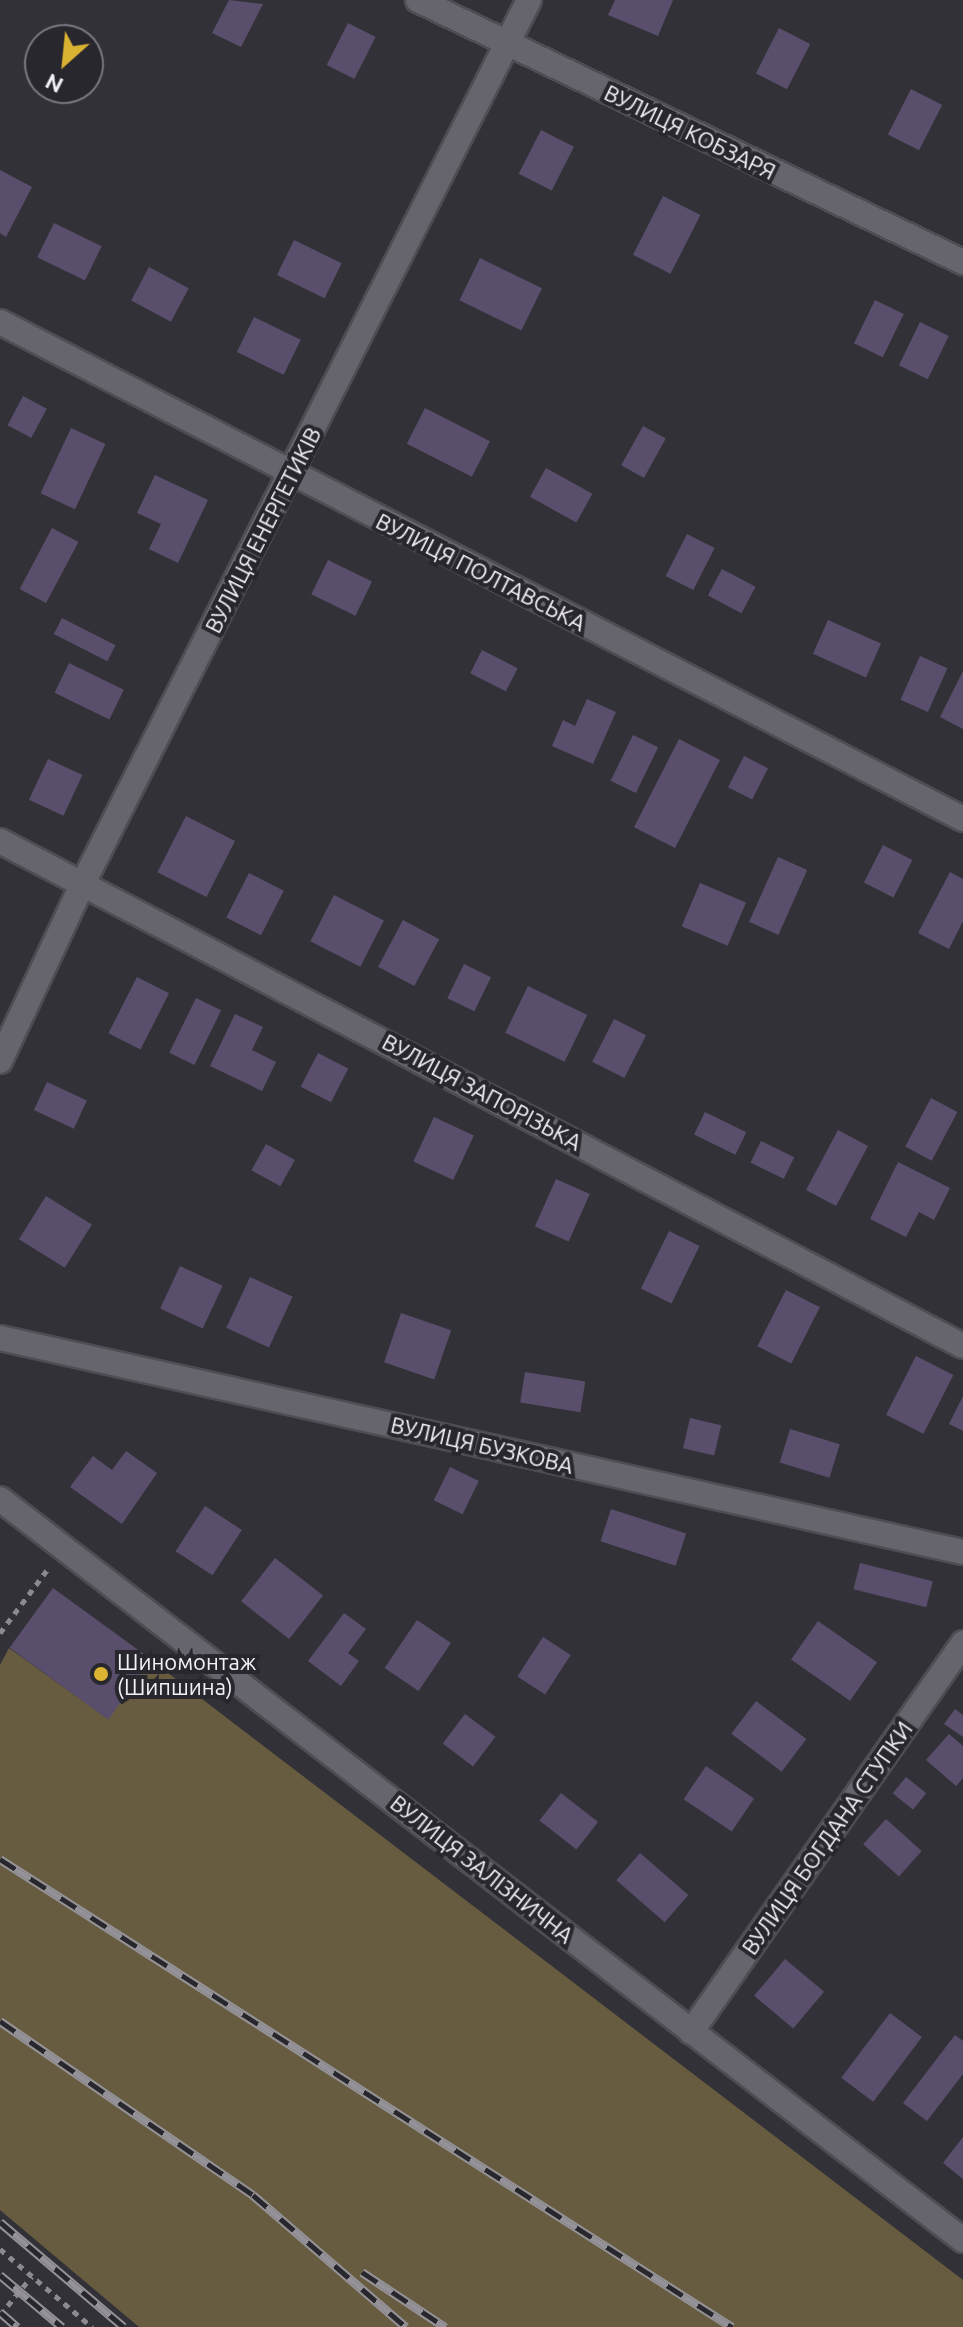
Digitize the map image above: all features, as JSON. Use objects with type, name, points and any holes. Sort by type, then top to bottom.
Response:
[{"type":"street","name":"ВУЛИЦЯ КОБЗАРЯ","points":[[418,0],[963,262]]},
{"type":"street","name":"ВУЛИЦЯ ЕНЕРГЕТИКІВ","points":[[0,1061],[83,883],[292,475],[529,0]]},
{"type":"street","name":"ВУЛИЦЯ ПОЛТАВСЬКА","points":[[0,322],[963,819]]},
{"type":"street","name":"ВУЛИЦЯ ЗАПОРІЗЬКА","points":[[0,841],[963,1346]]},
{"type":"street","name":"ВУЛИЦЯ БУЗКОВА","points":[[0,1338],[963,1552]]},
{"type":"street","name":"ВУЛИЦЯ ЗАЛІЗНИЧНА","points":[[0,1499],[67,1546],[963,2240]]},
{"type":"street","name":"ВУЛИЦЯ БОГДАНА СТУПКИ","points":[[691,2032],[963,1643]]},
{"type":"path","points":[[0,1633],[67,1546]]},
{"type":"path","points":[[0,2249],[92,2327]]},
{"type":"path","points":[[0,2315],[32,2276]]},
{"type":"shaded area","points":[[9,1648],[108,1719],[151,1660],[963,2280],[963,2327],[139,2327],[0,2210],[0,1665]]},
{"type":"building","points":[[229,0],[263,4],[241,47],[212,33]]},
{"type":"building","points":[[615,0],[673,0],[658,36],[608,15]]},
{"type":"building","points":[[348,23],[376,37],[354,79],[327,65]]},
{"type":"building","points":[[779,28],[810,44],[787,89],[756,73]]},
{"type":"building","points":[[911,89],[942,105],[919,150],[888,134]]},
{"type":"building","points":[[541,130],[574,147],[552,190],[519,174]]},
{"type":"building","points":[[0,170],[32,187],[6,237],[0,233]]},
{"type":"building","points":[[663,196],[700,215],[670,274],[633,255]]},
{"type":"building","points":[[54,223],[102,246],[85,280],[37,257]]},
{"type":"building","points":[[294,240],[342,263],[325,298],[277,275]]},
{"type":"building","points":[[480,258],[542,288],[521,330],[459,300]]},
{"type":"building","points":[[149,267],[189,288],[171,322],[131,301]]},
{"type":"building","points":[[875,300],[904,314],[883,357],[854,343]]},
{"type":"building","points":[[254,317],[301,340],[284,375],[237,352]]},
{"type":"building","points":[[920,322],[949,336],[928,379],[899,365]]},
{"type":"building","points":[[23,396],[47,409],[31,438],[8,425]]},
{"type":"building","points":[[425,408],[490,441],[472,477],[407,444]]},
{"type":"building","points":[[643,426],[666,439],[644,478],[621,465]]},
{"type":"building","points":[[71,428],[105,444],[75,509],[41,493]]},
{"type":"building","points":[[546,468],[592,494],[576,523],[530,497]]},
{"type":"building","points":[[155,475],[208,500],[178,563],[149,549],[161,524],[137,513]]},
{"type":"building","points":[[52,528],[78,542],[46,603],[20,589]]},
{"type":"building","points":[[687,534],[715,548],[693,590],[666,576]]},
{"type":"building","points":[[328,560],[372,581],[355,616],[311,594]]},
{"type":"building","points":[[722,569],[756,587],[741,613],[708,595]]},
{"type":"building","points":[[62,618],[115,645],[107,661],[54,634]]},
{"type":"building","points":[[828,620],[881,644],[866,677],[813,654]]},
{"type":"building","points":[[482,650],[518,668],[506,691],[470,673]]},
{"type":"building","points":[[920,656],[947,668],[928,712],[900,700]]},
{"type":"building","points":[[69,663],[124,690],[109,719],[55,693]]},
{"type":"building","points":[[963,671],[963,729],[940,717]]},
{"type":"building","points":[[587,699],[616,712],[593,764],[552,746],[563,720],[575,726]]},
{"type":"building","points":[[633,735],[658,747],[636,793],[611,781]]},
{"type":"building","points":[[679,739],[720,760],[675,848],[634,827]]},
{"type":"building","points":[[744,756],[768,768],[752,799],[728,787]]},
{"type":"building","points":[[48,759],[82,775],[63,816],[29,800]]},
{"type":"building","points":[[186,816],[235,841],[206,897],[157,872]]},
{"type":"building","points":[[883,845],[912,860],[893,897],[864,882]]},
{"type":"building","points":[[778,857],[807,870],[778,935],[749,922]]},
{"type":"building","points":[[950,872],[963,879],[963,921],[949,949],[918,933]]},
{"type":"building","points":[[249,873],[284,891],[261,935],[226,918]]},
{"type":"building","points":[[700,883],[746,903],[728,946],[682,926]]},
{"type":"building","points":[[334,895],[384,920],[360,967],[310,941]]},
{"type":"building","points":[[403,920],[439,939],[414,986],[378,967]]},
{"type":"building","points":[[464,964],[491,977],[474,1011],[447,998]]},
{"type":"building","points":[[137,977],[169,993],[140,1049],[108,1033]]},
{"type":"building","points":[[528,986],[587,1015],[565,1062],[505,1033]]},
{"type":"building","points":[[196,998],[221,1010],[194,1065],[169,1053]]},
{"type":"building","points":[[235,1014],[263,1027],[252,1050],[276,1062],[262,1091],[210,1066]]},
{"type":"building","points":[[614,1019],[646,1035],[624,1078],[592,1062]]},
{"type":"building","points":[[318,1053],[348,1068],[331,1102],[301,1087]]},
{"type":"building","points":[[47,1082],[87,1101],[74,1129],[34,1110]]},
{"type":"building","points":[[931,1098],[957,1112],[932,1161],[905,1147]]},
{"type":"building","points":[[705,1112],[746,1132],[735,1155],[694,1134]]},
{"type":"building","points":[[434,1117],[474,1136],[453,1180],[413,1161]]},
{"type":"building","points":[[838,1130],[868,1146],[836,1206],[806,1190]]},
{"type":"building","points":[[761,1141],[794,1157],[784,1179],[750,1163]]},
{"type":"building","points":[[266,1144],[295,1160],[280,1186],[251,1170]]},
{"type":"building","points":[[898,1162],[950,1188],[934,1220],[919,1212],[906,1237],[870,1219]]},
{"type":"building","points":[[556,1179],[590,1194],[569,1242],[535,1227]]},
{"type":"building","points":[[46,1196],[92,1225],[65,1268],[19,1239]]},
{"type":"building","points":[[669,1231],[700,1246],[672,1303],[641,1289]]},
{"type":"building","points":[[180,1266],[223,1286],[203,1328],[160,1309]]},
{"type":"building","points":[[250,1277],[293,1297],[269,1348],[226,1328]]},
{"type":"building","points":[[786,1290],[820,1307],[791,1363],[757,1346]]},
{"type":"building","points":[[401,1313],[451,1330],[434,1379],[384,1362]]},
{"type":"building","points":[[916,1356],[953,1375],[923,1434],[886,1415]]},
{"type":"building","points":[[525,1372],[585,1382],[580,1412],[520,1403]]},
{"type":"building","points":[[963,1396],[963,1431],[949,1424]]},
{"type":"building","points":[[690,1418],[721,1425],[714,1455],[683,1448]]},
{"type":"building","points":[[790,1429],[840,1444],[829,1478],[780,1462]]},
{"type":"building","points":[[126,1451],[157,1473],[122,1524],[70,1487],[93,1456],[112,1470]]},
{"type":"building","points":[[450,1467],[479,1481],[463,1514],[434,1500]]},
{"type":"building","points":[[205,1506],[242,1530],[212,1575],[176,1551]]},
{"type":"building","points":[[611,1509],[686,1533],[676,1566],[600,1541]]},
{"type":"building","points":[[275,1558],[323,1596],[289,1639],[241,1601]]},
{"type":"building","points":[[860,1563],[933,1581],[926,1607],[853,1589]]},
{"type":"building","points":[[53,1588],[152,1660],[108,1720],[10,1648]]},
{"type":"building","points":[[344,1613],[366,1629],[348,1653],[359,1661],[341,1686],[308,1661]]},
{"type":"building","points":[[417,1620],[451,1643],[419,1691],[385,1668]]},
{"type":"building","points":[[818,1621],[877,1662],[850,1701],[791,1660]]},
{"type":"building","points":[[543,1637],[571,1655],[545,1694],[517,1676]]},
{"type":"building","points":[[756,1701],[806,1739],[782,1772],[731,1734]]},
{"type":"building","points":[[955,1709],[963,1715],[963,1737],[944,1724]]},
{"type":"building","points":[[465,1714],[495,1737],[473,1766],[443,1744]]},
{"type":"building","points":[[949,1734],[963,1746],[963,1778],[956,1786],[926,1760]]},
{"type":"building","points":[[706,1766],[754,1798],[732,1832],[684,1799]]},
{"type":"building","points":[[906,1777],[926,1793],[913,1810],[893,1793]]},
{"type":"building","points":[[561,1793],[598,1822],[576,1850],[539,1821]]},
{"type":"building","points":[[886,1819],[922,1851],[899,1876],[863,1844]]},
{"type":"building","points":[[640,1853],[688,1895],[665,1922],[616,1880]]},
{"type":"building","points":[[785,1959],[824,1992],[793,2029],[754,1996]]},
{"type":"building","points":[[890,2013],[922,2037],[873,2102],[841,2078]]},
{"type":"building","points":[[955,2035],[963,2041],[963,2074],[927,2121],[903,2103]]},
{"type":"building","points":[[963,2137],[963,2179],[943,2163]]},
{"type":"railway","points":[[0,1859],[732,2327]]},
{"type":"railway","points":[[0,2021],[253,2195],[406,2327]]},
{"type":"railway","points":[[0,2222],[124,2327]]},
{"type":"railway","points":[[362,2272],[445,2327]]},
{"type":"railway","points":[[0,2275],[62,2327]]},
{"type":"railway","points":[[0,2312],[17,2327]]},
{"type":"place","name":"Шиномонтаж (Шипшина)","points":[[101,1674]]}]
